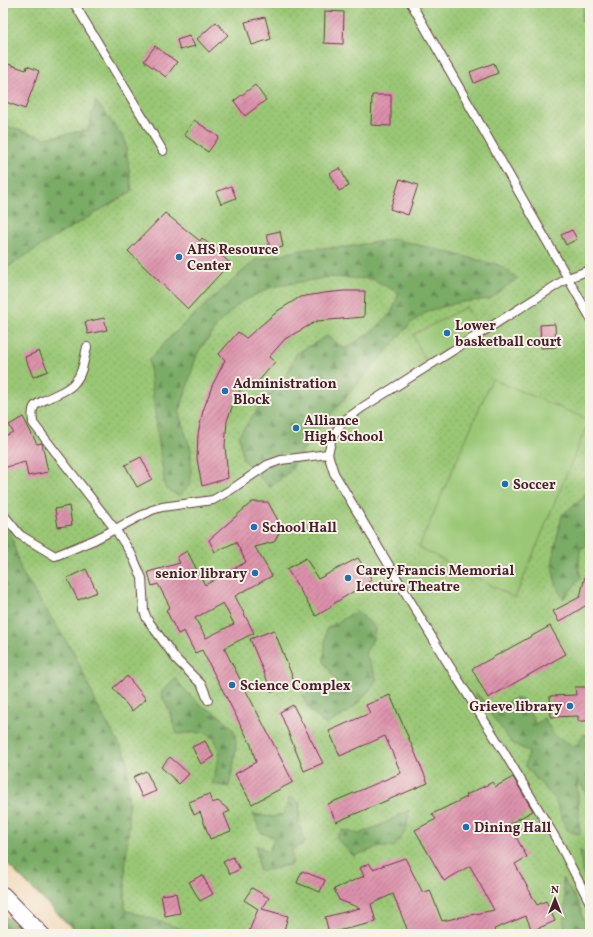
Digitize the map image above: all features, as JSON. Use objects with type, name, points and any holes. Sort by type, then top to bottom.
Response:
[{"type":"street","points":[[3,895],[41,934]]},
{"type":"lane","points":[[74,3],[163,151]]},
{"type":"lane","points":[[411,3],[590,317]]},
{"type":"lane","points":[[590,270],[568,278],[363,407],[342,422],[332,438],[328,454],[334,472],[381,553],[561,847],[590,903]]},
{"type":"lane","points":[[88,347],[80,373],[75,383],[55,396],[37,403],[33,408],[32,413],[35,426],[115,529],[132,555],[142,578],[144,611],[147,619],[176,660],[202,686],[208,700]]},
{"type":"lane","points":[[3,514],[20,535],[55,556],[94,540],[152,510],[162,507],[213,500],[232,490],[267,465],[281,460],[328,454]]},
{"type":"green space","name":"Alliance High School","points":[[3,3],[590,3],[590,934],[90,934],[3,854]]},
{"type":"green space","points":[[584,3],[590,3],[590,32],[581,20]]},
{"type":"green space","points":[[96,101],[125,140],[132,191],[3,270],[3,125],[45,138],[88,130]]},
{"type":"green space","points":[[394,239],[499,265],[517,278],[490,299],[461,302],[428,311],[411,323],[310,438],[292,469],[270,488],[243,460],[239,435],[264,400],[285,380],[296,354],[327,336],[345,349],[374,330],[392,312],[399,293],[372,279],[329,277],[272,287],[241,302],[219,323],[197,354],[179,414],[191,450],[191,483],[179,496],[165,488],[149,360],[170,337],[255,260],[307,249],[346,247]]},
{"type":"green space","name":"Lower basketball court","points":[[466,307],[481,331],[426,361],[413,335]]},
{"type":"green space","name":"Soccer","points":[[492,379],[589,420],[515,598],[419,547]]},
{"type":"green space","points":[[590,486],[590,546],[580,548],[579,569],[581,578],[563,599],[556,584],[552,566],[562,515],[583,498]]},
{"type":"green space","points":[[3,506],[21,571],[74,653],[100,711],[127,757],[129,824],[125,872],[125,910],[197,934],[78,934],[3,860]]},
{"type":"green space","points":[[357,611],[376,628],[371,644],[365,653],[377,679],[368,692],[349,712],[326,725],[312,713],[302,696],[315,691],[341,696],[338,684],[324,662],[326,629]]},
{"type":"green space","points":[[175,678],[186,692],[199,703],[224,719],[233,729],[236,748],[229,787],[212,784],[220,754],[215,739],[203,732],[177,734],[161,693]]},
{"type":"green space","points":[[474,692],[492,709],[515,698],[522,700],[536,724],[544,718],[554,735],[575,747],[584,734],[590,737],[590,799],[577,779],[580,835],[567,830],[555,799],[525,765],[529,752],[512,743]]},
{"type":"green space","points":[[290,797],[300,803],[299,823],[305,843],[292,850],[292,864],[259,871],[256,845],[269,852],[274,837],[261,833],[253,814],[272,817],[283,814]]},
{"type":"green space","points":[[409,810],[406,831],[394,847],[379,847],[354,856],[336,838],[343,830],[359,834],[385,823]]},
{"type":"green space","points":[[580,850],[590,858],[590,885],[582,872]]},
{"type":"green space","points":[[562,878],[579,904],[583,919],[590,931],[590,934],[565,934],[565,903]]},
{"type":"green space","points":[[3,914],[27,934],[3,934]]},
{"type":"building","points":[[325,11],[344,12],[343,44],[324,43]]},
{"type":"building","points":[[265,17],[271,39],[252,45],[245,22]]},
{"type":"building","points":[[216,22],[228,35],[209,52],[197,39]]},
{"type":"building","points":[[189,36],[195,46],[180,50],[177,40]]},
{"type":"building","points":[[155,46],[177,62],[166,77],[144,61]]},
{"type":"building","points":[[494,63],[498,73],[474,83],[470,72]]},
{"type":"building","points":[[8,64],[26,70],[27,66],[39,71],[25,109],[3,101],[3,79]]},
{"type":"building","points":[[255,85],[266,100],[245,116],[234,101]]},
{"type":"building","points":[[372,95],[391,95],[391,126],[371,125]]},
{"type":"building","points":[[194,120],[219,137],[208,152],[184,135]]},
{"type":"building","points":[[340,168],[349,186],[339,191],[330,173]]},
{"type":"building","points":[[400,179],[418,185],[408,215],[390,209]]},
{"type":"building","points":[[231,186],[236,198],[221,204],[216,192]]},
{"type":"building","name":"AHS Resource Center","points":[[165,213],[200,241],[202,238],[230,263],[188,309],[128,251]]},
{"type":"building","points":[[572,230],[577,239],[566,245],[561,235]]},
{"type":"building","points":[[280,231],[283,247],[270,249],[267,234]]},
{"type":"building","name":"Administration Block","points":[[344,291],[365,291],[364,317],[317,321],[285,339],[269,357],[275,362],[256,384],[249,378],[236,396],[227,421],[225,446],[228,478],[202,486],[197,459],[198,434],[203,411],[212,386],[225,360],[219,354],[238,332],[246,338],[279,310],[300,297]]},
{"type":"building","points":[[104,318],[107,330],[88,334],[85,322]]},
{"type":"building","points":[[555,324],[556,347],[541,348],[540,325]]},
{"type":"building","points":[[39,351],[48,371],[33,377],[25,357]]},
{"type":"building","points":[[23,417],[37,444],[42,443],[48,472],[28,476],[25,462],[3,468],[3,437],[13,432],[9,425]]},
{"type":"building","points":[[141,457],[152,479],[137,487],[125,465]]},
{"type":"building","points":[[252,502],[268,502],[282,528],[274,542],[255,547],[272,576],[235,596],[254,633],[224,648],[293,782],[252,804],[235,774],[256,762],[251,745],[202,650],[195,653],[184,631],[178,634],[166,610],[170,607],[158,584],[152,586],[148,572],[180,563],[177,557],[187,551],[205,585],[246,562],[236,542],[215,552],[209,540]],"holes":[[[223,603],[234,624],[206,638],[195,618]]]},
{"type":"building","points":[[69,506],[72,525],[58,527],[55,509]]},
{"type":"building","points":[[306,558],[318,579],[358,558],[372,580],[316,616],[287,569]]},
{"type":"building","points":[[86,569],[97,592],[78,600],[67,578]]},
{"type":"building","points":[[586,572],[590,572],[590,603],[559,622],[553,611],[580,597]]},
{"type":"building","points":[[550,626],[566,654],[488,698],[472,669]]},
{"type":"building","points":[[274,630],[295,683],[272,692],[250,639]]},
{"type":"building","points":[[127,676],[146,699],[132,711],[113,688]]},
{"type":"building","name":"Grieve library","points":[[575,687],[590,687],[590,721],[578,721],[578,716],[551,717],[550,696],[576,695]]},
{"type":"building","points":[[390,695],[428,783],[336,822],[328,804],[401,773],[385,736],[340,756],[329,731],[370,713],[366,705]]},
{"type":"building","points":[[293,705],[323,763],[304,771],[280,712]]},
{"type":"building","points":[[205,741],[214,757],[201,764],[192,747]]},
{"type":"building","points":[[170,757],[189,774],[179,784],[161,767]]},
{"type":"building","points":[[146,771],[156,791],[142,797],[133,777]]},
{"type":"building","points":[[513,777],[533,811],[509,824],[527,857],[515,864],[537,905],[546,901],[555,921],[532,931],[526,916],[494,929],[496,934],[409,934],[393,894],[371,904],[376,922],[329,933],[325,917],[360,908],[339,900],[334,889],[364,876],[360,868],[369,863],[373,869],[405,858],[423,893],[430,890],[442,921],[494,910],[470,866],[444,881],[415,830],[436,819],[432,814],[467,797],[466,795],[493,782],[495,787]]},
{"type":"building","points":[[209,794],[212,803],[218,801],[230,811],[224,814],[231,831],[210,839],[200,812],[194,815],[189,802]]},
{"type":"building","points":[[233,857],[240,869],[230,874],[223,862]]},
{"type":"building","points":[[302,871],[325,880],[320,892],[297,883]]},
{"type":"building","points":[[202,875],[213,894],[200,901],[189,882]]},
{"type":"building","points":[[252,888],[269,898],[262,909],[288,916],[283,934],[248,934],[258,909],[244,900]]},
{"type":"building","points":[[176,893],[180,913],[165,916],[161,895]]},
{"type":"place","name":"AHS Resource Center","points":[[179,257]]},
{"type":"place","name":"Lower basketball court","points":[[447,333]]},
{"type":"place","name":"Administration Block","points":[[225,391]]},
{"type":"place","name":"Alliance High School","points":[[296,428]]},
{"type":"place","name":"Soccer","points":[[505,484]]},
{"type":"place","name":"School Hall","points":[[254,527]]},
{"type":"place","name":"senior library","points":[[255,573]]},
{"type":"place","name":"Carey Francis Memorial Lecture Theatre","points":[[348,578]]},
{"type":"place","name":"Science Complex","points":[[232,685]]},
{"type":"place","name":"Grieve library","points":[[570,706]]},
{"type":"place","name":"Dining Hall","points":[[466,827]]}]
